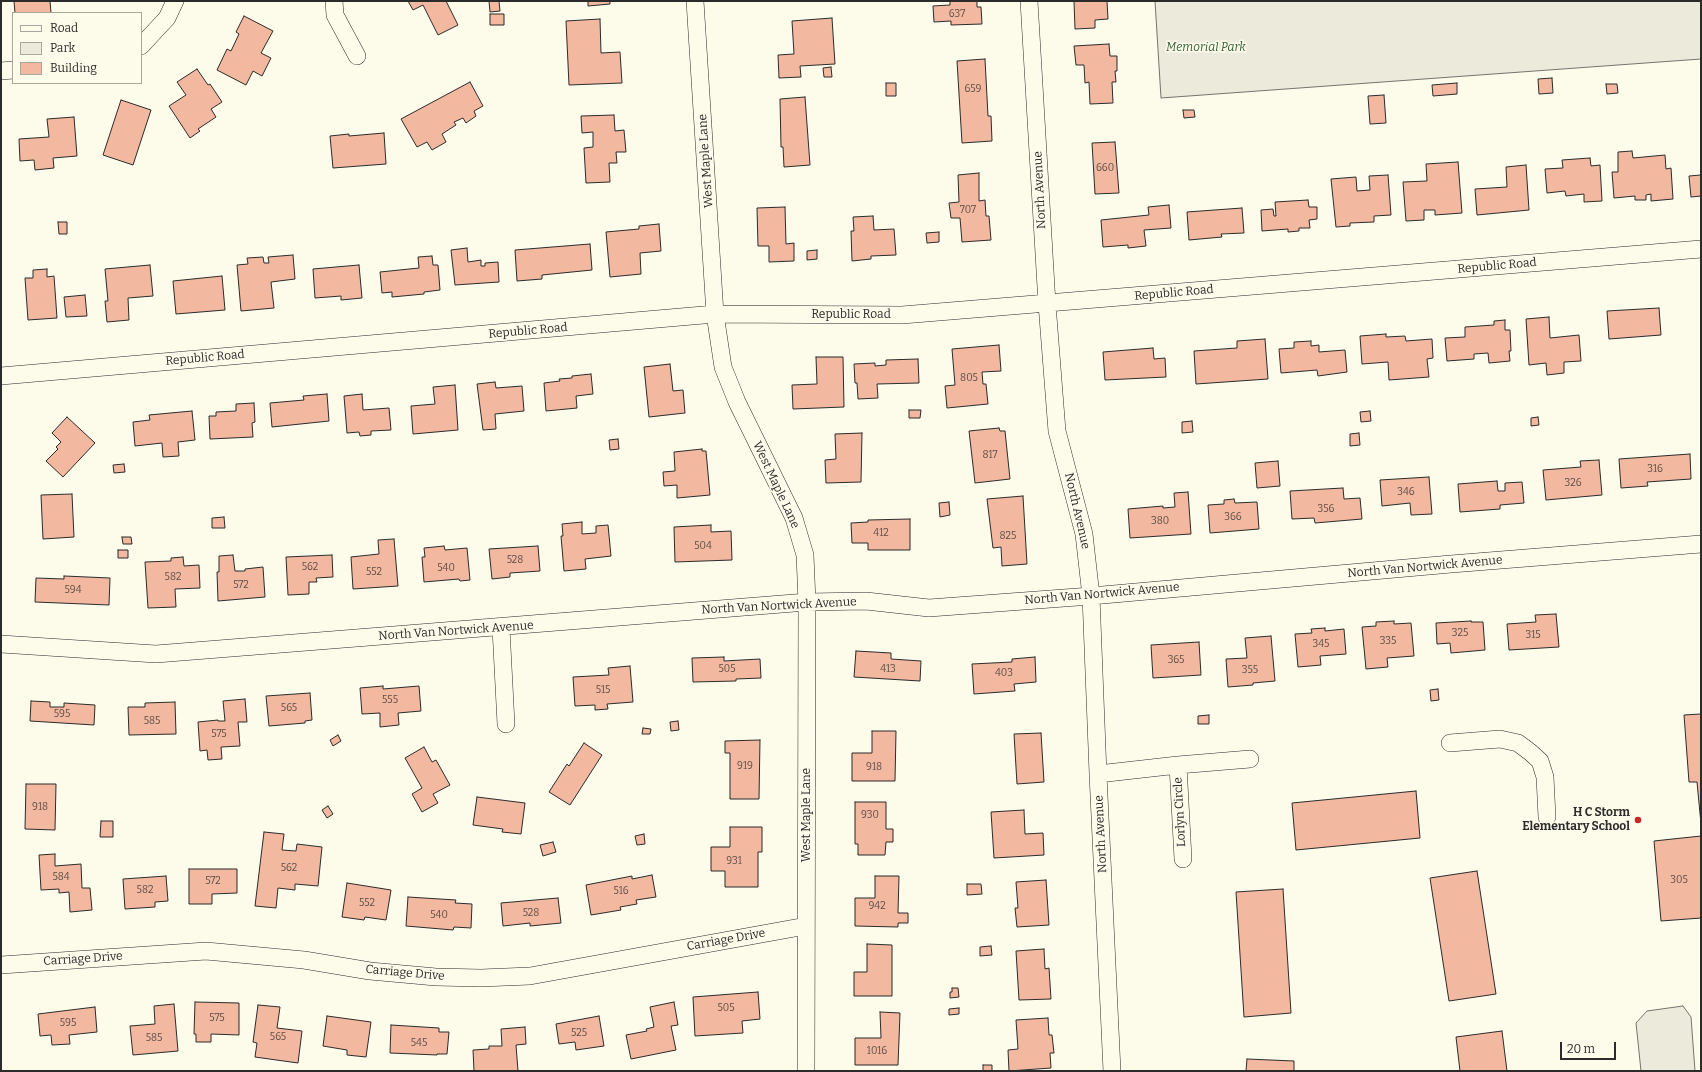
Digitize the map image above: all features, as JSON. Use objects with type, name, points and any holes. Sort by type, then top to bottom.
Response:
[{"type":"street","points":[[142,45],[167,18],[175,1]]},
{"type":"street","points":[[334,1],[335,15],[357,56]]},
{"type":"street","name":"West Maple Lane","points":[[696,1],[715,314],[723,367],[737,402],[794,518],[805,555],[807,602],[806,1071]]},
{"type":"street","name":"North Avenue","points":[[1029,1],[1047,304],[1057,430],[1084,534],[1091,596],[1112,1071]]},
{"type":"street","points":[[1,71],[12,70]]},
{"type":"street","name":"Republic Road","points":[[1,376],[715,314],[902,315],[1701,249]]},
{"type":"street","name":"North Van Nortwick Avenue","points":[[1,644],[156,654],[501,628],[807,602],[866,601],[928,608],[1091,596],[1451,564],[1701,544]]},
{"type":"street","points":[[501,628],[506,724]]},
{"type":"street","points":[[1450,743],[1500,739],[1518,743],[1530,752],[1540,762],[1545,777],[1547,817]]},
{"type":"street","name":"Lorlyn Circle","points":[[1098,774],[1250,759]]},
{"type":"street","name":"Lorlyn Circle","points":[[1178,765],[1183,859]]},
{"type":"street","name":"Carriage Drive","points":[[1,965],[206,951],[304,960],[370,971],[436,977],[481,978],[530,976],[806,926]]},
{"type":"green space","name":"Memorial Park","points":[[1155,1],[1701,1],[1701,59],[1161,98]]},
{"type":"green space","points":[[1683,1006],[1691,1017],[1695,1071],[1641,1071],[1636,1023],[1647,1011]]},
{"type":"building","points":[[14,1],[50,1],[51,12],[15,12]]},
{"type":"building","points":[[408,1],[446,1],[458,25],[438,35],[423,5],[413,10]]},
{"type":"building","points":[[489,1],[499,1],[500,11],[490,12]]},
{"type":"building","points":[[588,1],[610,1],[610,4],[588,6]]},
{"type":"building","points":[[950,1],[977,1],[977,7],[981,7],[982,24],[951,25],[951,21],[934,22],[933,6],[950,5]]},
{"type":"building","points":[[1074,1],[1107,1],[1108,19],[1095,20],[1095,28],[1075,29]]},
{"type":"building","points":[[490,14],[504,14],[504,25],[490,25]]},
{"type":"building","points":[[244,16],[273,31],[261,53],[271,58],[262,76],[253,71],[246,85],[217,70],[227,49],[231,51],[239,34],[236,32]]},
{"type":"building","points":[[832,18],[835,64],[800,66],[801,77],[779,78],[778,55],[794,54],[792,21]]},
{"type":"building","points":[[600,19],[601,53],[620,52],[622,83],[569,85],[566,21]]},
{"type":"building","points":[[1109,44],[1110,56],[1117,56],[1117,71],[1115,71],[1116,82],[1112,82],[1113,103],[1090,104],[1089,82],[1085,83],[1084,65],[1076,65],[1074,46]]},
{"type":"building","points":[[985,59],[988,116],[991,116],[992,141],[962,143],[957,61]]},
{"type":"building","points":[[831,67],[832,77],[824,77],[823,68]]},
{"type":"building","points":[[197,69],[208,85],[210,84],[222,102],[211,109],[216,117],[198,129],[200,131],[190,138],[169,106],[186,95],[177,82]]},
{"type":"building","points":[[1552,78],[1553,93],[1539,94],[1538,79]]},
{"type":"building","points":[[470,82],[483,106],[474,111],[476,116],[466,123],[463,118],[454,122],[456,125],[442,134],[446,142],[432,150],[427,142],[417,147],[401,119]]},
{"type":"building","points":[[886,83],[896,83],[896,96],[886,96]]},
{"type":"building","points":[[1457,83],[1457,94],[1433,96],[1432,85]]},
{"type":"building","points":[[1606,84],[1617,84],[1618,93],[1607,94]]},
{"type":"building","points":[[1384,95],[1386,123],[1370,124],[1368,96]]},
{"type":"building","points":[[805,97],[810,165],[784,167],[783,147],[781,147],[780,99]]},
{"type":"building","points":[[121,100],[151,110],[133,165],[103,155]]},
{"type":"building","points":[[1183,110],[1194,110],[1195,117],[1184,118]]},
{"type":"building","points":[[614,115],[615,131],[624,130],[626,152],[616,152],[617,163],[609,163],[610,182],[586,183],[584,148],[593,147],[593,132],[582,133],[581,116]]},
{"type":"building","points":[[74,117],[77,156],[53,158],[54,168],[35,170],[34,160],[20,161],[19,139],[49,137],[47,119]]},
{"type":"building","points":[[384,133],[386,164],[333,168],[330,136]]},
{"type":"building","points":[[1115,142],[1119,193],[1095,194],[1092,143]]},
{"type":"building","points":[[1632,151],[1633,158],[1665,155],[1666,169],[1671,168],[1673,199],[1651,201],[1651,194],[1646,195],[1646,200],[1635,200],[1635,196],[1614,198],[1612,172],[1618,172],[1618,152]]},
{"type":"building","points":[[1590,158],[1591,166],[1600,165],[1602,201],[1584,202],[1584,194],[1566,196],[1565,191],[1547,193],[1545,169],[1563,168],[1562,160]]},
{"type":"building","points":[[1458,162],[1462,213],[1435,215],[1435,210],[1424,210],[1424,220],[1406,221],[1403,182],[1427,181],[1426,164]]},
{"type":"building","points":[[1526,165],[1529,210],[1477,215],[1475,189],[1507,187],[1506,167]]},
{"type":"building","points":[[979,173],[979,201],[985,200],[986,216],[989,216],[991,240],[962,242],[960,218],[951,218],[949,203],[959,202],[958,175]]},
{"type":"building","points":[[1388,175],[1391,215],[1374,216],[1374,222],[1350,223],[1350,226],[1336,227],[1331,179],[1356,177],[1357,191],[1370,190],[1369,176]]},
{"type":"building","points":[[1701,175],[1701,196],[1691,197],[1689,176]]},
{"type":"building","points":[[1308,200],[1309,207],[1317,207],[1317,219],[1309,220],[1310,228],[1299,228],[1299,231],[1288,232],[1288,229],[1262,231],[1261,210],[1273,209],[1274,216],[1276,216],[1275,202]]},
{"type":"building","points":[[1169,205],[1171,228],[1144,230],[1146,246],[1128,248],[1128,245],[1103,247],[1101,220],[1149,215],[1148,207]]},
{"type":"building","points":[[785,207],[786,244],[794,243],[794,261],[769,262],[769,246],[758,246],[757,208]]},
{"type":"building","points":[[1242,208],[1244,233],[1221,234],[1222,237],[1189,240],[1187,212]]},
{"type":"building","points":[[873,216],[874,230],[894,229],[896,255],[871,256],[871,259],[852,261],[851,231],[854,231],[853,217]]},
{"type":"building","points":[[58,222],[67,222],[67,234],[59,234]]},
{"type":"building","points":[[659,224],[661,251],[640,253],[641,274],[610,277],[606,232],[639,229],[639,226]]},
{"type":"building","points":[[939,232],[939,242],[927,243],[926,233]]},
{"type":"building","points":[[590,244],[592,270],[542,275],[542,279],[517,281],[515,250]]},
{"type":"building","points":[[467,248],[468,262],[481,260],[481,266],[485,266],[485,263],[498,262],[499,282],[455,285],[451,250]]},
{"type":"building","points":[[817,250],[817,259],[807,260],[807,251]]},
{"type":"building","points":[[293,255],[295,279],[271,282],[274,308],[241,311],[237,265],[248,264],[247,258],[263,257],[264,263],[269,263],[268,257]]},
{"type":"building","points":[[432,256],[433,265],[438,265],[440,290],[424,292],[424,294],[392,297],[392,292],[382,293],[380,272],[419,268],[418,257]]},
{"type":"building","points":[[150,265],[153,296],[128,298],[129,320],[107,322],[105,301],[108,301],[105,269]]},
{"type":"building","points":[[359,265],[362,298],[341,300],[341,296],[315,298],[313,269]]},
{"type":"building","points":[[47,269],[47,277],[54,276],[57,318],[28,320],[25,278],[33,278],[33,270]]},
{"type":"building","points":[[222,276],[225,310],[176,314],[173,281]]},
{"type":"building","points":[[85,295],[87,316],[66,317],[64,297]]},
{"type":"building","points":[[1659,308],[1661,335],[1609,339],[1607,311]]},
{"type":"building","points":[[1549,317],[1550,338],[1579,335],[1581,361],[1564,362],[1564,373],[1547,375],[1546,363],[1529,365],[1526,319]]},
{"type":"building","points":[[1505,320],[1505,330],[1510,330],[1510,361],[1489,363],[1488,353],[1474,354],[1474,359],[1447,361],[1445,338],[1465,337],[1465,327],[1494,325],[1494,321]]},
{"type":"building","points":[[1386,334],[1386,337],[1405,336],[1406,341],[1432,339],[1433,358],[1427,359],[1429,377],[1389,380],[1388,362],[1362,364],[1360,336]]},
{"type":"building","points":[[1265,339],[1268,379],[1196,384],[1194,351],[1237,348],[1237,341]]},
{"type":"building","points":[[1311,341],[1311,346],[1319,345],[1319,352],[1345,350],[1347,372],[1318,376],[1317,370],[1281,373],[1279,349],[1294,348],[1294,342]]},
{"type":"building","points":[[999,345],[1001,371],[982,372],[983,384],[986,384],[988,404],[947,408],[945,386],[955,385],[952,349]]},
{"type":"building","points":[[1153,348],[1154,359],[1165,358],[1166,377],[1105,380],[1103,352]]},
{"type":"building","points":[[816,357],[843,357],[844,407],[793,409],[792,385],[817,384]]},
{"type":"building","points":[[918,359],[919,383],[877,384],[878,398],[858,399],[854,364],[875,363],[875,366],[886,365],[886,360]]},
{"type":"building","points":[[670,364],[673,391],[683,390],[685,413],[649,417],[644,367]]},
{"type":"building","points":[[591,374],[593,394],[576,396],[577,408],[546,411],[544,383],[560,381],[559,379],[572,378],[572,376]]},
{"type":"building","points":[[495,382],[496,388],[522,386],[524,411],[495,414],[496,429],[483,430],[477,384]]},
{"type":"building","points":[[455,385],[458,430],[413,434],[411,406],[435,404],[433,387]]},
{"type":"building","points":[[327,394],[329,421],[272,427],[270,403],[304,400],[303,396]]},
{"type":"building","points":[[362,394],[363,410],[389,408],[391,430],[371,431],[371,435],[360,436],[359,432],[347,433],[344,396]]},
{"type":"building","points":[[254,403],[255,422],[252,423],[253,437],[210,439],[209,416],[216,416],[216,412],[236,411],[236,404]]},
{"type":"building","points":[[909,410],[921,410],[920,418],[909,418]]},
{"type":"building","points":[[192,411],[195,440],[178,442],[179,456],[163,457],[162,443],[135,446],[133,422],[150,420],[149,415]]},
{"type":"building","points":[[1370,411],[1371,421],[1361,422],[1360,412]]},
{"type":"building","points":[[67,417],[95,443],[63,477],[46,461],[58,449],[56,447],[61,442],[52,433]]},
{"type":"building","points":[[1538,417],[1539,425],[1531,426],[1531,418]]},
{"type":"building","points":[[1192,421],[1193,432],[1182,433],[1182,422]]},
{"type":"building","points":[[999,428],[1000,431],[1005,431],[1010,479],[975,483],[969,431]]},
{"type":"building","points":[[862,433],[861,482],[826,483],[825,460],[836,459],[835,434]]},
{"type":"building","points":[[1359,433],[1360,445],[1350,446],[1350,434]]},
{"type":"building","points":[[618,439],[619,449],[610,450],[609,440]]},
{"type":"building","points":[[702,449],[702,451],[706,451],[710,495],[677,498],[677,485],[664,486],[663,472],[675,471],[674,452]]},
{"type":"building","points":[[1690,454],[1691,479],[1647,482],[1648,486],[1621,488],[1619,459]]},
{"type":"building","points":[[1599,460],[1602,495],[1546,500],[1543,470],[1581,467],[1580,461]]},
{"type":"building","points":[[1278,461],[1280,486],[1257,488],[1255,463]]},
{"type":"building","points":[[124,464],[125,472],[114,473],[113,465]]},
{"type":"building","points":[[1429,477],[1432,514],[1411,515],[1410,503],[1382,506],[1380,480]]},
{"type":"building","points":[[1497,481],[1498,491],[1505,491],[1505,483],[1522,482],[1524,503],[1500,505],[1500,509],[1460,512],[1458,484]]},
{"type":"building","points":[[1343,488],[1344,499],[1360,498],[1362,519],[1315,523],[1314,518],[1292,519],[1290,491]]},
{"type":"building","points":[[1188,492],[1191,534],[1130,538],[1128,509],[1163,506],[1163,508],[1175,507],[1174,493]]},
{"type":"building","points":[[72,494],[74,537],[43,539],[41,495]]},
{"type":"building","points":[[1023,496],[1027,564],[1002,566],[1001,547],[993,548],[987,499]]},
{"type":"building","points":[[1234,499],[1235,503],[1257,502],[1259,529],[1210,533],[1208,505],[1224,504],[1224,500]]},
{"type":"building","points":[[949,502],[950,515],[940,517],[939,503]]},
{"type":"building","points":[[224,517],[225,528],[212,528],[212,518]]},
{"type":"building","points":[[910,519],[910,550],[868,550],[868,543],[852,543],[851,523],[868,522],[868,520]]},
{"type":"building","points":[[582,522],[582,534],[596,533],[596,526],[608,525],[611,556],[585,559],[586,569],[564,571],[561,536],[563,536],[562,524]]},
{"type":"building","points":[[711,525],[711,532],[731,531],[732,560],[675,562],[674,527]]},
{"type":"building","points":[[122,537],[131,537],[132,544],[123,544]]},
{"type":"building","points":[[394,539],[398,586],[353,589],[351,557],[379,554],[378,540]]},
{"type":"building","points":[[444,546],[445,550],[467,548],[470,580],[460,581],[459,579],[424,582],[422,557],[425,557],[424,548]]},
{"type":"building","points":[[538,546],[540,571],[510,573],[510,577],[492,579],[489,549]]},
{"type":"building","points":[[118,550],[128,550],[128,558],[118,558]]},
{"type":"building","points":[[233,555],[235,571],[245,571],[245,569],[263,567],[265,597],[218,601],[217,572],[219,572],[219,556]]},
{"type":"building","points":[[332,555],[333,577],[316,578],[317,582],[309,582],[309,594],[288,595],[286,557]]},
{"type":"building","points":[[183,557],[184,566],[199,565],[200,588],[175,589],[176,607],[148,608],[145,562],[171,561],[171,558]]},
{"type":"building","points":[[64,576],[110,578],[109,605],[35,602],[36,578],[64,579]]},
{"type":"building","points":[[1556,614],[1559,647],[1509,650],[1507,624],[1536,622],[1535,615]]},
{"type":"building","points":[[1394,621],[1394,624],[1411,623],[1414,656],[1387,658],[1388,667],[1366,669],[1362,627],[1376,626],[1376,622]]},
{"type":"building","points":[[1471,621],[1483,622],[1485,650],[1451,653],[1450,643],[1437,644],[1436,623]]},
{"type":"building","points":[[1325,628],[1325,631],[1344,629],[1346,654],[1320,656],[1321,665],[1298,667],[1295,634],[1312,633],[1311,629]]},
{"type":"building","points":[[1271,636],[1275,681],[1228,687],[1226,659],[1247,658],[1245,638]]},
{"type":"building","points":[[1199,642],[1201,675],[1153,678],[1151,645]]},
{"type":"building","points":[[856,651],[891,653],[891,659],[921,661],[920,681],[854,677]]},
{"type":"building","points":[[724,657],[724,661],[760,659],[761,678],[736,679],[736,681],[693,682],[692,658]]},
{"type":"building","points":[[1035,657],[1036,682],[1014,684],[1015,691],[974,694],[972,664],[1012,662],[1012,659]]},
{"type":"building","points":[[630,666],[633,702],[607,704],[608,709],[595,710],[595,705],[575,706],[573,677],[609,675],[608,668]]},
{"type":"building","points":[[383,686],[383,689],[419,686],[421,711],[398,713],[399,725],[380,727],[380,713],[362,714],[360,688]]},
{"type":"building","points":[[1438,689],[1439,700],[1431,701],[1430,690]]},
{"type":"building","points":[[310,693],[312,720],[305,721],[305,723],[269,726],[266,696]]},
{"type":"building","points":[[245,699],[247,722],[238,722],[240,746],[221,747],[222,759],[208,760],[207,750],[200,751],[198,722],[218,720],[225,721],[223,701]]},
{"type":"building","points":[[31,701],[50,702],[50,707],[64,707],[64,703],[95,705],[94,725],[30,721]]},
{"type":"building","points":[[175,702],[176,734],[129,735],[128,707],[145,707],[145,703]]},
{"type":"building","points":[[1701,714],[1701,824],[1697,782],[1689,782],[1684,715]]},
{"type":"building","points":[[1209,715],[1209,724],[1198,724],[1198,716]]},
{"type":"building","points":[[678,721],[679,730],[671,731],[670,722]]},
{"type":"building","points":[[643,728],[651,729],[650,734],[642,734]]},
{"type":"building","points":[[872,731],[896,731],[895,781],[852,781],[852,753],[872,753]]},
{"type":"building","points":[[1041,733],[1044,782],[1017,784],[1014,734]]},
{"type":"building","points":[[338,735],[341,741],[333,746],[330,740]]},
{"type":"building","points":[[760,740],[759,799],[730,799],[730,753],[725,753],[725,741]]},
{"type":"building","points":[[584,743],[602,755],[570,805],[549,792],[567,764],[569,766]]},
{"type":"building","points":[[424,747],[432,762],[436,760],[450,785],[433,794],[438,803],[422,812],[412,794],[422,788],[405,758]]},
{"type":"building","points":[[26,784],[56,784],[55,830],[25,829]]},
{"type":"building","points":[[1416,791],[1420,838],[1296,850],[1292,803]]},
{"type":"building","points":[[477,797],[525,803],[521,834],[502,832],[503,829],[473,825]]},
{"type":"building","points":[[855,802],[886,802],[886,829],[893,829],[893,842],[886,842],[885,855],[858,855],[858,844],[855,844]]},
{"type":"building","points":[[328,806],[333,814],[327,818],[322,810]]},
{"type":"building","points":[[1024,810],[1025,834],[1043,833],[1044,855],[994,858],[991,812]]},
{"type":"building","points":[[101,821],[113,821],[113,837],[100,837]]},
{"type":"building","points":[[730,827],[762,827],[762,852],[758,852],[758,887],[725,887],[725,871],[711,871],[711,847],[730,847]]},
{"type":"building","points":[[264,832],[284,834],[282,850],[296,851],[297,844],[322,847],[318,886],[295,884],[295,890],[278,888],[276,908],[255,906]]},
{"type":"building","points":[[644,834],[645,844],[637,845],[635,836]]},
{"type":"building","points":[[1701,836],[1701,918],[1661,921],[1654,841]]},
{"type":"building","points":[[553,842],[556,852],[543,856],[540,845]]},
{"type":"building","points":[[55,854],[55,866],[81,864],[82,888],[90,888],[92,910],[70,912],[69,892],[59,893],[59,889],[41,890],[39,855]]},
{"type":"building","points":[[189,869],[237,869],[237,893],[212,894],[212,904],[189,904]]},
{"type":"building","points":[[1477,871],[1496,994],[1449,1001],[1430,878]]},
{"type":"building","points":[[652,875],[656,897],[636,900],[637,904],[620,907],[621,910],[591,915],[586,885],[632,876],[632,879]]},
{"type":"building","points":[[166,876],[168,901],[155,902],[155,907],[125,909],[123,879]]},
{"type":"building","points":[[875,876],[899,876],[898,913],[908,913],[908,923],[898,923],[898,927],[855,926],[855,898],[875,898]]},
{"type":"building","points":[[1046,880],[1049,925],[1017,927],[1015,908],[1018,908],[1016,882]]},
{"type":"building","points":[[347,883],[391,890],[386,920],[365,917],[364,920],[342,917]]},
{"type":"building","points":[[967,884],[981,884],[982,894],[967,895]]},
{"type":"building","points":[[1283,889],[1291,1013],[1244,1017],[1236,892]]},
{"type":"building","points":[[408,897],[456,900],[455,903],[472,904],[471,928],[454,927],[453,930],[406,926]]},
{"type":"building","points":[[558,898],[561,923],[530,926],[530,923],[503,926],[501,903]]},
{"type":"building","points":[[867,944],[892,945],[892,996],[854,996],[854,972],[867,972]]},
{"type":"building","points":[[991,946],[992,955],[980,956],[980,947]]},
{"type":"building","points":[[1044,949],[1045,969],[1049,968],[1051,999],[1019,1000],[1016,951]]},
{"type":"building","points":[[952,988],[958,988],[959,997],[950,998]]},
{"type":"building","points":[[758,992],[760,1019],[742,1021],[743,1033],[695,1036],[693,997]]},
{"type":"building","points":[[195,1002],[239,1003],[239,1035],[211,1034],[211,1042],[196,1042],[196,1034],[194,1034]]},
{"type":"building","points":[[674,1002],[678,1025],[671,1026],[676,1050],[631,1059],[626,1035],[647,1031],[646,1029],[654,1027],[650,1007]]},
{"type":"building","points":[[174,1004],[178,1051],[133,1055],[130,1026],[155,1024],[154,1006]]},
{"type":"building","points":[[258,1005],[280,1007],[277,1028],[302,1031],[298,1063],[255,1057],[257,1043],[253,1042]]},
{"type":"building","points":[[95,1007],[97,1032],[69,1035],[70,1044],[52,1045],[51,1035],[40,1036],[38,1014]]},
{"type":"building","points":[[959,1008],[959,1014],[949,1015],[949,1009]]},
{"type":"building","points":[[880,1012],[900,1013],[898,1065],[855,1065],[855,1038],[881,1038]]},
{"type":"building","points":[[327,1016],[371,1022],[366,1057],[347,1055],[347,1050],[323,1046]]},
{"type":"building","points":[[599,1016],[604,1046],[576,1050],[575,1042],[559,1044],[556,1024]]},
{"type":"building","points":[[1048,1018],[1049,1035],[1052,1035],[1054,1053],[1050,1053],[1051,1068],[1009,1071],[1008,1050],[1018,1049],[1016,1020]]},
{"type":"building","points":[[391,1025],[439,1028],[439,1032],[449,1032],[447,1054],[390,1053]]},
{"type":"building","points":[[525,1027],[526,1044],[516,1045],[518,1071],[474,1071],[473,1050],[489,1049],[489,1046],[502,1046],[501,1029]]},
{"type":"building","points":[[1502,1031],[1507,1071],[1460,1071],[1456,1037]]},
{"type":"building","points":[[1247,1059],[1294,1061],[1294,1071],[1246,1071]]},
{"type":"building","points":[[983,1065],[992,1065],[992,1071],[983,1071]]},
{"type":"place","name":"H C Storm Elementary School","points":[[1638,820]]}]
